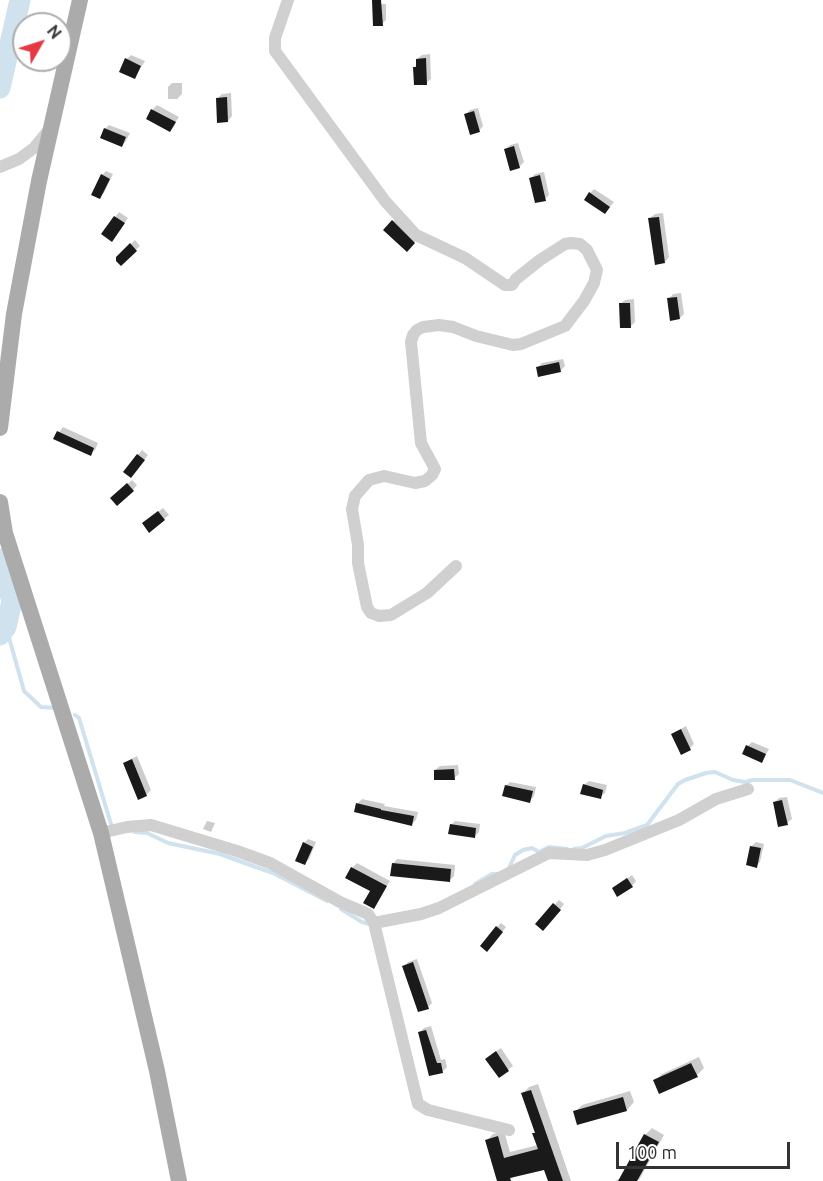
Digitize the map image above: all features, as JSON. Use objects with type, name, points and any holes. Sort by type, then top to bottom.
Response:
[{"type":"main road","points":[[0,428],[14,314],[51,128],[80,0]]},
{"type":"main road","points":[[0,502],[9,543],[101,833],[157,1071],[179,1181]]},
{"type":"street","points":[[288,0],[274,44],[275,51],[385,201],[416,235],[465,258],[505,285],[512,285],[516,279],[540,260],[565,244],[571,243],[580,244],[587,250],[597,270],[594,283],[584,301],[565,326],[521,344],[513,345],[439,325],[423,327],[413,335],[411,342],[421,442],[435,469],[425,481],[415,483],[384,476],[369,480],[355,496],[352,509],[358,545],[358,563],[367,608],[371,614],[391,615],[427,593],[456,566]]},
{"type":"street","points":[[0,167],[27,154],[51,128]]},
{"type":"street","points":[[374,923],[413,916],[439,908],[549,853],[587,855],[605,850],[679,820],[716,799],[748,789]]},
{"type":"street","points":[[101,833],[127,827],[151,825],[237,850],[270,863],[340,902],[368,914],[374,923],[418,1104],[428,1110],[509,1130]]},
{"type":"building","points":[[372,0],[381,0],[383,26],[373,26]]},
{"type":"building","points":[[125,58],[141,66],[135,79],[119,72]]},
{"type":"building","points":[[426,58],[427,85],[414,85],[413,67],[416,67],[416,59]]},
{"type":"building","points":[[227,97],[228,122],[217,123],[216,98]]},
{"type":"building","points":[[151,109],[176,122],[170,132],[146,119]]},
{"type":"building","points":[[474,111],[480,132],[470,135],[464,114]]},
{"type":"building","points":[[104,128],[126,137],[122,147],[100,138]]},
{"type":"building","points":[[514,146],[520,168],[510,171],[504,149]]},
{"type":"building","points":[[101,174],[110,179],[100,199],[91,195]]},
{"type":"building","points":[[540,175],[546,201],[535,203],[529,178]]},
{"type":"building","points":[[589,192],[610,207],[605,214],[584,200]]},
{"type":"building","points":[[114,216],[125,223],[112,242],[101,234]]},
{"type":"building","points":[[659,217],[665,263],[655,265],[648,218]]},
{"type":"building","points":[[392,220],[415,243],[407,252],[383,230]]},
{"type":"building","points":[[130,243],[137,251],[121,266],[116,261],[116,257]]},
{"type":"building","points":[[677,297],[680,319],[670,321],[667,298]]},
{"type":"building","points":[[619,303],[630,303],[631,328],[620,328]]},
{"type":"building","points":[[559,362],[561,372],[538,377],[536,367]]},
{"type":"building","points":[[57,431],[94,448],[91,456],[53,439]]},
{"type":"building","points":[[137,454],[145,460],[131,478],[123,472]]},
{"type":"building","points":[[127,483],[134,491],[117,506],[110,498]]},
{"type":"building","points":[[158,511],[165,520],[149,533],[142,523]]},
{"type":"building","points":[[681,729],[691,750],[681,755],[671,734]]},
{"type":"building","points":[[746,745],[766,754],[762,763],[742,754]]},
{"type":"building","points":[[132,759],[147,796],[138,800],[123,763]]},
{"type":"building","points":[[454,769],[455,780],[434,780],[434,770]]},
{"type":"building","points":[[583,784],[603,790],[601,799],[580,794]]},
{"type":"building","points":[[505,785],[533,791],[530,803],[502,796]]},
{"type":"building","points":[[782,800],[788,825],[778,827],[773,802]]},
{"type":"building","points":[[356,803],[414,816],[412,826],[354,812]]},
{"type":"building","points":[[450,824],[476,828],[475,838],[448,834]]},
{"type":"building","points":[[303,842],[313,847],[305,865],[295,861]]},
{"type":"building","points":[[750,846],[761,848],[757,868],[746,865]]},
{"type":"building","points":[[392,863],[451,869],[450,882],[390,876]]},
{"type":"building","points":[[351,867],[387,886],[374,909],[363,903],[370,891],[345,878]]},
{"type":"building","points":[[627,878],[633,887],[617,897],[612,888]]},
{"type":"building","points":[[553,903],[561,910],[543,931],[535,924]]},
{"type":"building","points":[[496,926],[503,932],[487,952],[480,946]]},
{"type":"building","points":[[413,962],[429,1009],[418,1012],[402,966]]},
{"type":"building","points":[[426,1030],[437,1063],[441,1063],[443,1073],[429,1076],[418,1032]]},
{"type":"building","points":[[496,1051],[509,1071],[499,1078],[485,1059]]},
{"type":"building","points":[[691,1063],[698,1077],[659,1094],[653,1080]]},
{"type":"building","points":[[531,1090],[563,1181],[548,1181],[544,1170],[510,1178],[511,1181],[497,1181],[485,1140],[498,1136],[504,1158],[538,1149],[521,1093]]},
{"type":"building","points":[[623,1097],[627,1111],[577,1125],[573,1111]]},
{"type":"building","points":[[644,1134],[659,1142],[637,1181],[618,1181]]},
{"type":"waterway","points":[[0,88],[20,0]]},
{"type":"waterway","points":[[0,559],[12,601],[6,627],[0,635]]},
{"type":"waterway","points":[[6,627],[24,691],[41,707],[55,708]]},
{"type":"waterway","points":[[75,715],[79,718],[111,824]]},
{"type":"waterway","points":[[574,849],[582,848],[606,836],[625,833],[647,825],[678,784],[706,773],[715,772],[733,780],[745,782],[790,780],[823,793]]},
{"type":"waterway","points":[[135,832],[147,833],[168,843],[220,854],[273,873],[327,901]]},
{"type":"waterway","points":[[509,868],[515,855],[523,850],[532,848],[539,852],[549,847],[567,849]]},
{"type":"waterway","points":[[475,884],[492,874],[498,874]]},
{"type":"waterway","points":[[341,909],[369,924]]}]
